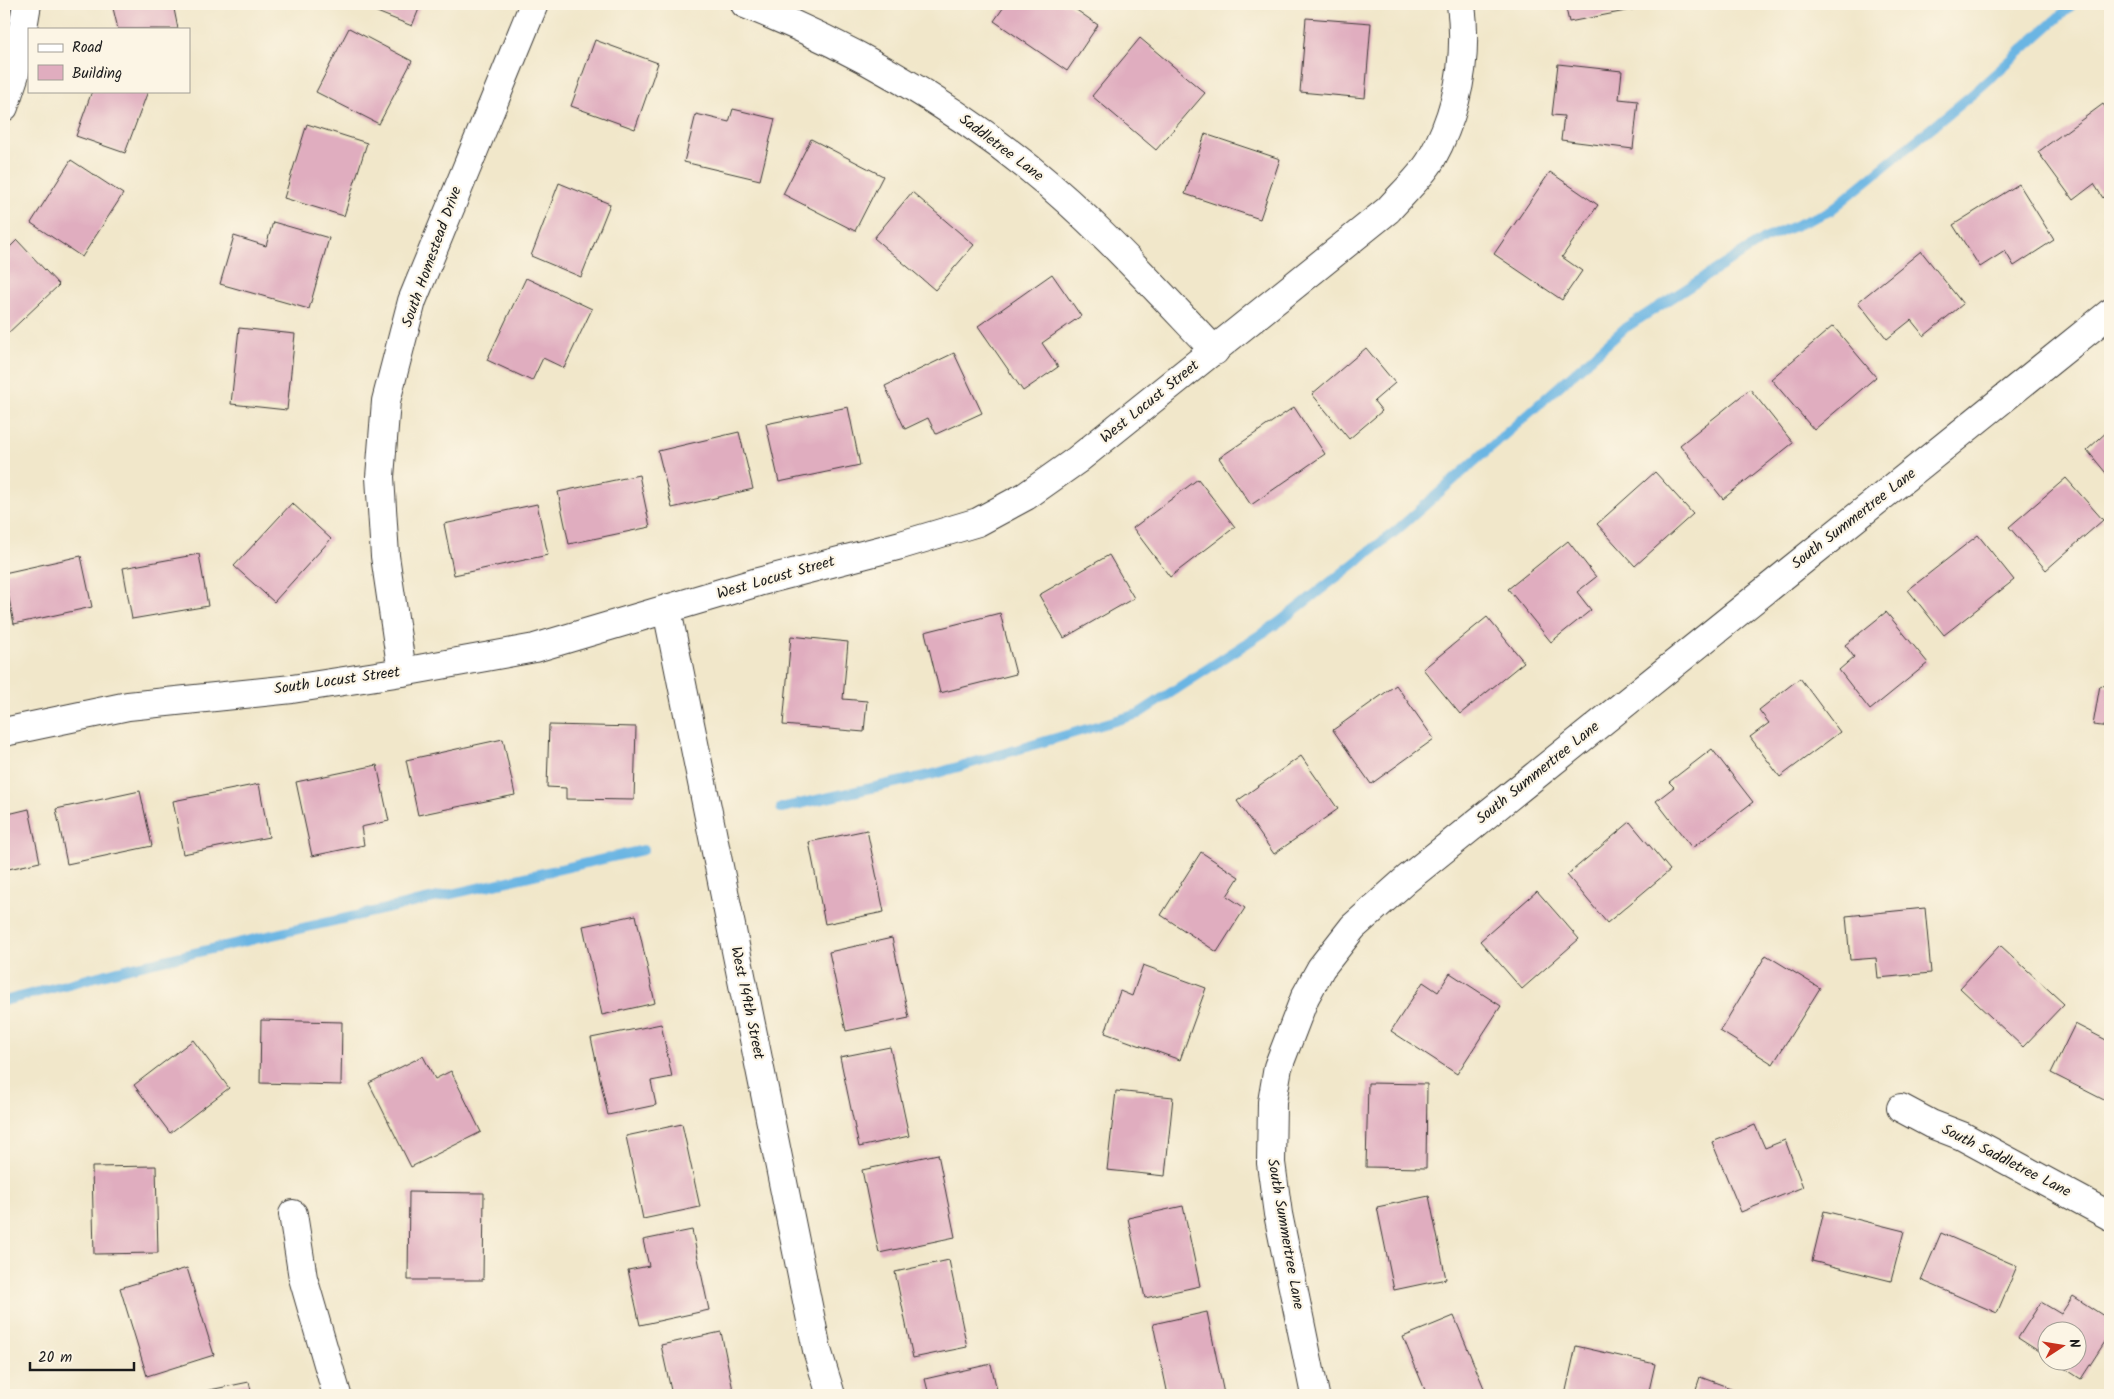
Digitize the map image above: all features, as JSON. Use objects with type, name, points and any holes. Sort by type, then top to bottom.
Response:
[{"type":"street","points":[[4,107],[15,74],[27,4]]},
{"type":"street","name":"South Homestead Drive","points":[[402,672],[384,546],[380,477],[386,401],[412,302],[534,4]]},
{"type":"street","name":"Saddletree Lane","points":[[745,4],[782,18],[879,66],[966,121],[1029,168],[1101,232],[1215,350]]},
{"type":"street","name":"West Locust Street","points":[[667,610],[758,582],[901,545],[978,522],[1026,496],[1078,460],[1388,210],[1430,161],[1454,111],[1461,77],[1464,28],[1461,4]]},
{"type":"street","name":"South Summertree Lane","points":[[1315,1395],[1278,1214],[1271,1154],[1272,1102],[1278,1067],[1306,997],[1321,968],[1353,927],[1407,879],[2110,313]]},
{"type":"street","name":"South Locust Street","points":[[4,732],[128,706],[292,689],[402,672],[535,648],[667,610]]},
{"type":"street","name":"West 149th Street","points":[[667,610],[817,1350],[831,1395]]},
{"type":"street","name":"South Saddletree Lane","points":[[1901,1108],[1931,1124],[1962,1136],[2110,1216]]},
{"type":"street","points":[[293,1214],[303,1278],[337,1395]]},
{"type":"building","points":[[112,4],[173,4],[178,28],[118,28]]},
{"type":"building","points":[[357,4],[421,4],[412,26]]},
{"type":"building","points":[[1006,4],[1068,4],[1098,25],[1067,71],[994,21]]},
{"type":"building","points":[[1565,4],[1640,4],[1641,8],[1569,22]]},
{"type":"building","points":[[1306,18],[1371,23],[1365,98],[1300,92]]},
{"type":"building","points":[[349,28],[412,61],[379,124],[316,92]]},
{"type":"building","points":[[1140,38],[1205,93],[1156,150],[1092,96]]},
{"type":"building","points":[[595,40],[658,63],[635,129],[571,106]]},
{"type":"building","points":[[1558,64],[1622,71],[1619,99],[1638,101],[1633,149],[1561,140],[1564,116],[1552,115]]},
{"type":"building","points":[[92,92],[148,92],[125,153],[76,136]]},
{"type":"building","points":[[2103,104],[2110,114],[2110,192],[2103,198],[2094,184],[2073,200],[2038,152]]},
{"type":"building","points":[[733,109],[775,119],[760,180],[684,162],[696,114],[729,122]]},
{"type":"building","points":[[307,124],[367,143],[344,216],[284,198]]},
{"type":"building","points":[[1205,134],[1280,159],[1260,219],[1185,194]]},
{"type":"building","points":[[811,139],[883,176],[855,231],[783,194]]},
{"type":"building","points":[[71,160],[123,194],[82,257],[31,223]]},
{"type":"building","points":[[1550,172],[1598,205],[1562,257],[1582,271],[1562,300],[1494,254]]},
{"type":"building","points":[[559,183],[610,204],[581,277],[531,256]]},
{"type":"building","points":[[2019,184],[2054,240],[2014,266],[2005,251],[1980,267],[1953,225]]},
{"type":"building","points":[[912,192],[974,245],[935,290],[874,238]]},
{"type":"building","points":[[273,222],[329,238],[309,309],[220,284],[234,236],[266,246]]},
{"type":"building","points":[[17,240],[59,285],[5,336],[4,253]]},
{"type":"building","points":[[1921,251],[1963,304],[1924,336],[1911,320],[1887,339],[1858,302]]},
{"type":"building","points":[[1052,274],[1081,316],[1042,343],[1058,367],[1023,391],[978,326]]},
{"type":"building","points":[[526,278],[592,309],[564,368],[543,358],[532,381],[487,360]]},
{"type":"building","points":[[1833,326],[1876,377],[1814,430],[1771,379]]},
{"type":"building","points":[[239,328],[295,334],[287,410],[231,404]]},
{"type":"building","points":[[1366,348],[1395,383],[1374,401],[1382,411],[1349,439],[1312,394]]},
{"type":"building","points":[[954,353],[982,413],[936,434],[928,418],[905,429],[885,386]]},
{"type":"building","points":[[1750,389],[1793,443],[1723,499],[1680,445]]},
{"type":"building","points":[[848,407],[860,465],[779,482],[766,424]]},
{"type":"building","points":[[1294,407],[1325,454],[1251,505],[1219,458]]},
{"type":"building","points":[[2110,429],[2110,478],[2087,450]]},
{"type":"building","points":[[739,432],[753,489],[672,508],[658,451]]},
{"type":"building","points":[[1655,472],[1693,514],[1635,566],[1597,524]]},
{"type":"building","points":[[639,475],[650,527],[569,544],[558,492]]},
{"type":"building","points":[[2066,478],[2103,520],[2046,570],[2009,527]]},
{"type":"building","points":[[1198,479],[1235,527],[1170,577],[1133,528]]},
{"type":"building","points":[[292,503],[331,539],[274,602],[234,566]]},
{"type":"building","points":[[537,504],[548,555],[454,575],[444,524]]},
{"type":"building","points":[[1978,535],[2014,580],[1944,635],[1908,590]]},
{"type":"building","points":[[1568,541],[1596,577],[1577,592],[1591,610],[1551,642],[1508,589]]},
{"type":"building","points":[[199,554],[208,606],[132,619],[123,568]]},
{"type":"building","points":[[1109,555],[1134,598],[1064,638],[1039,595]]},
{"type":"building","points":[[81,556],[92,607],[14,624],[4,573]]},
{"type":"building","points":[[1886,612],[1928,663],[1870,710],[1839,670],[1854,657],[1845,645]]},
{"type":"building","points":[[1000,613],[1016,674],[940,693],[925,632]]},
{"type":"building","points":[[1487,617],[1524,662],[1460,714],[1423,669]]},
{"type":"building","points":[[791,636],[848,642],[843,699],[867,701],[864,732],[783,725]]},
{"type":"building","points":[[1800,678],[1840,732],[1780,777],[1750,737],[1769,723],[1759,710]]},
{"type":"building","points":[[1396,685],[1434,739],[1371,784],[1333,730]]},
{"type":"building","points":[[2100,685],[2110,687],[2110,727],[2093,725]]},
{"type":"building","points":[[549,725],[636,727],[634,800],[566,799],[566,788],[547,787]]},
{"type":"building","points":[[503,739],[515,795],[418,815],[406,760]]},
{"type":"building","points":[[1712,749],[1753,802],[1692,848],[1656,801],[1674,787],[1669,782]]},
{"type":"building","points":[[1301,756],[1338,809],[1274,854],[1237,801]]},
{"type":"building","points":[[377,765],[389,821],[361,827],[364,845],[312,856],[296,782]]},
{"type":"building","points":[[259,784],[269,837],[183,854],[173,801]]},
{"type":"building","points":[[140,791],[152,846],[67,864],[56,809]]},
{"type":"building","points":[[29,809],[40,862],[4,870],[4,815]]},
{"type":"building","points":[[1630,822],[1670,870],[1607,923],[1567,875]]},
{"type":"building","points":[[867,830],[884,912],[825,924],[809,842]]},
{"type":"building","points":[[1201,852],[1239,877],[1227,896],[1245,908],[1217,952],[1161,915]]},
{"type":"building","points":[[1537,891],[1579,939],[1522,989],[1480,941]]},
{"type":"building","points":[[1925,908],[1931,973],[1878,978],[1876,958],[1850,960],[1846,916]]},
{"type":"building","points":[[636,915],[655,1003],[602,1015],[583,926]]},
{"type":"building","points":[[892,938],[909,1018],[846,1031],[829,952]]},
{"type":"building","points":[[2000,945],[2064,1004],[2023,1047],[1960,988]]},
{"type":"building","points":[[1766,955],[1820,988],[1773,1064],[1720,1031]]},
{"type":"building","points":[[1143,965],[1206,988],[1180,1060],[1105,1033],[1120,991],[1132,996]]},
{"type":"building","points":[[1450,973],[1501,1006],[1457,1074],[1391,1031],[1423,982],[1438,992]]},
{"type":"building","points":[[261,1020],[342,1022],[341,1085],[260,1083]]},
{"type":"building","points":[[661,1024],[672,1077],[651,1081],[656,1105],[608,1115],[591,1038]]},
{"type":"building","points":[[2075,1024],[2110,1042],[2110,1103],[2051,1073]]},
{"type":"building","points":[[193,1040],[229,1088],[170,1133],[134,1085]]},
{"type":"building","points":[[890,1047],[909,1136],[859,1147],[840,1057]]},
{"type":"building","points":[[423,1056],[435,1079],[451,1071],[481,1132],[411,1167],[369,1083]]},
{"type":"building","points":[[1368,1083],[1427,1084],[1426,1168],[1366,1167]]},
{"type":"building","points":[[1116,1091],[1173,1097],[1165,1176],[1107,1170]]},
{"type":"building","points":[[682,1124],[700,1207],[643,1219],[626,1136]]},
{"type":"building","points":[[1755,1125],[1765,1148],[1785,1140],[1803,1187],[1741,1212],[1712,1142]]},
{"type":"building","points":[[938,1154],[955,1237],[879,1253],[862,1170]]},
{"type":"building","points":[[156,1166],[158,1253],[94,1254],[92,1167]]},
{"type":"building","points":[[409,1192],[484,1193],[483,1280],[408,1280]]},
{"type":"building","points":[[1429,1196],[1446,1279],[1394,1290],[1377,1207]]},
{"type":"building","points":[[1183,1206],[1200,1286],[1145,1298],[1128,1218]]},
{"type":"building","points":[[1824,1211],[1904,1231],[1891,1281],[1812,1261]]},
{"type":"building","points":[[692,1230],[709,1310],[640,1325],[628,1270],[649,1266],[643,1240]]},
{"type":"building","points":[[1941,1233],[2017,1266],[1997,1313],[1921,1280]]},
{"type":"building","points":[[949,1260],[967,1347],[913,1358],[895,1272]]},
{"type":"building","points":[[187,1268],[214,1355],[147,1376],[120,1288]]},
{"type":"building","points":[[2073,1296],[2110,1320],[2110,1334],[2086,1371],[2086,1322],[2036,1322],[2036,1350],[2018,1338],[2041,1302],[2061,1314]]},
{"type":"building","points":[[1207,1312],[1224,1394],[1168,1395],[1153,1324]]},
{"type":"building","points":[[1454,1316],[1486,1393],[1480,1395],[1427,1395],[1403,1337]]},
{"type":"building","points":[[721,1332],[734,1395],[672,1395],[661,1345]]},
{"type":"building","points":[[1576,1346],[1655,1364],[1648,1395],[1565,1395]]},
{"type":"building","points":[[991,1364],[998,1395],[929,1395],[925,1379]]},
{"type":"building","points":[[2070,1372],[2086,1372],[2081,1379]]},
{"type":"building","points":[[1700,1377],[1750,1395],[1694,1395]]},
{"type":"building","points":[[249,1382],[252,1395],[190,1395],[190,1394]]},
{"type":"building","points":[[2110,1385],[2110,1395],[2104,1395]]},
{"type":"waterway","points":[[781,808],[934,774],[1138,714],[1278,623],[1397,530],[1625,328],[1764,239],[1830,211],[1975,92],[2073,4]]},
{"type":"waterway","points":[[4,1001],[133,967],[643,850]]}]
